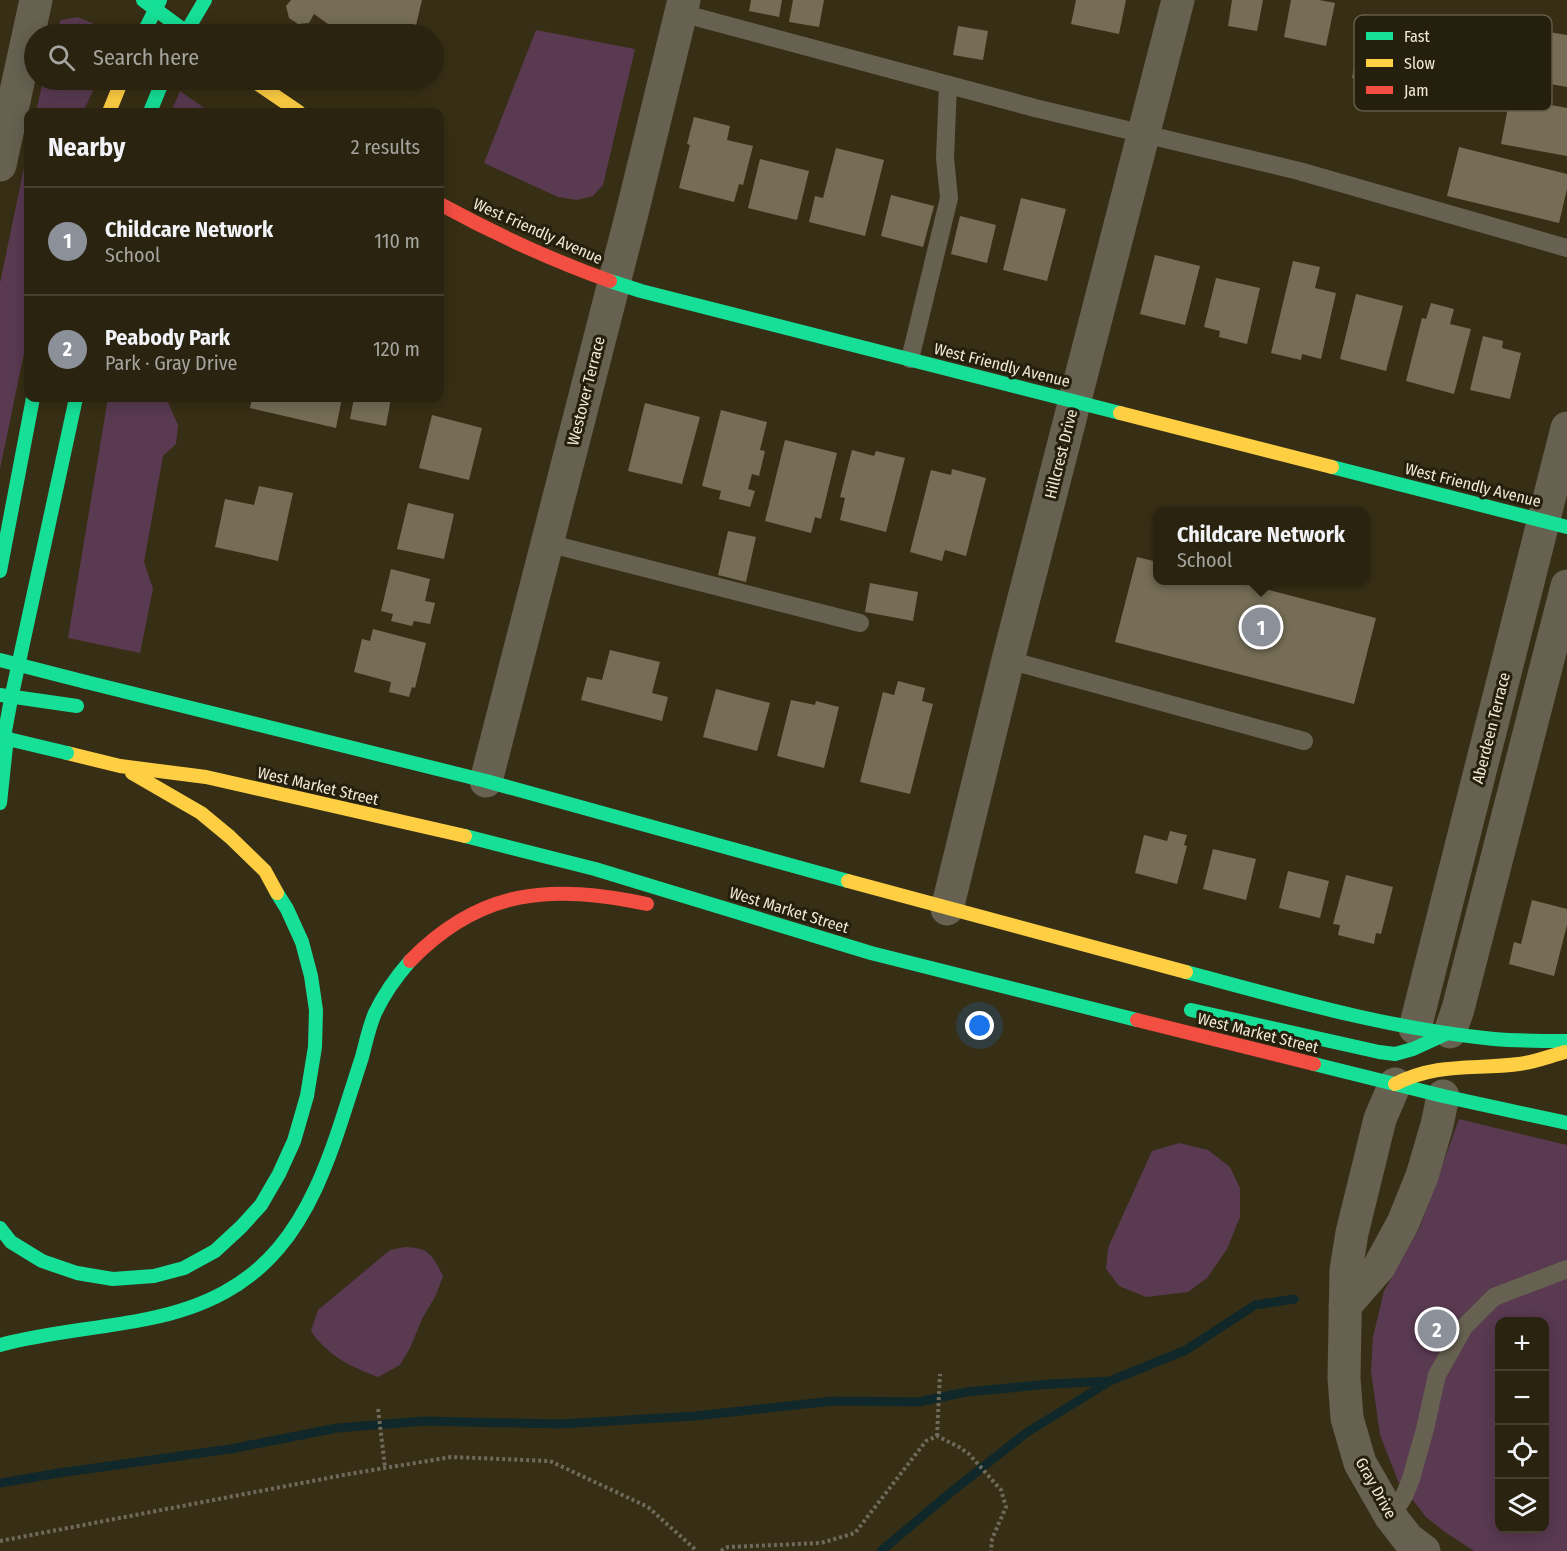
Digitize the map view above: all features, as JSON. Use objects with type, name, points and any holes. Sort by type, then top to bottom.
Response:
[{"type":"main road","points":[[143,0],[174,24]]},
{"type":"main road","points":[[148,24],[160,0]]},
{"type":"main road","points":[[192,24],[205,0]]},
{"type":"main road","points":[[111,108],[118,90]]},
{"type":"main road","points":[[152,108],[160,90]]},
{"type":"main road","points":[[267,90],[293,108]]},
{"type":"main road","name":"West Friendly Avenue","points":[[444,206],[569,266],[641,291],[1555,523]]},
{"type":"main road","points":[[0,571],[32,402]]},
{"type":"main road","points":[[0,758],[6,697],[75,402]]},
{"type":"main road","points":[[0,660],[149,699],[486,781],[947,909],[1330,1010],[1415,1028],[1494,1039],[1567,1041]]},
{"type":"main road","points":[[6,697],[83,706]]},
{"type":"main road","points":[[0,804],[6,697]]},
{"type":"main road","points":[[118,702],[149,699]]},
{"type":"main road","name":"West Market Street","points":[[0,737],[120,766],[206,777],[453,833],[595,869],[871,953],[1443,1096],[1567,1123]]},
{"type":"main road","points":[[0,1228],[11,1242],[42,1261],[77,1273],[113,1279],[154,1276],[184,1268],[215,1251],[242,1227],[261,1205],[294,1141],[307,1096],[315,1047],[316,1010],[311,976],[302,942],[287,909],[265,871],[230,837],[201,813],[120,766]]},
{"type":"main road","points":[[0,1345],[162,1316],[201,1304],[235,1288],[266,1263],[288,1239],[311,1198],[328,1160],[375,1013],[394,980],[416,953],[439,933],[469,914],[497,902],[530,894],[558,892],[614,896],[661,906]]},
{"type":"main road","points":[[708,917],[871,953]]},
{"type":"main road","points":[[1049,998],[1131,1004]]},
{"type":"main road","points":[[1178,1007],[1395,1054],[1413,1049],[1450,1032]]},
{"type":"main road","points":[[1395,1084],[1406,1077],[1432,1069],[1450,1066],[1521,1064],[1567,1051]]},
{"type":"street","points":[[31,24],[36,0]]},
{"type":"street","name":"Hillcrest Drive","points":[[947,909],[1008,660],[1178,0]]},
{"type":"street","name":"Westover Terrace","points":[[486,781],[632,213],[682,6]]},
{"type":"street","points":[[0,165],[24,55]]},
{"type":"street","name":"Aberdeen Terrace","points":[[1415,1028],[1555,523],[1567,428]]},
{"type":"street","points":[[1450,1032],[1458,1010],[1567,586]]},
{"type":"street","name":"Gray Drive","points":[[1395,1084],[1380,1119],[1352,1233],[1346,1270],[1344,1378],[1347,1418],[1360,1463],[1406,1540]]},
{"type":"street","points":[[1345,1306],[1379,1267],[1403,1223],[1422,1176],[1443,1096]]},
{"type":"lane","points":[[682,6],[948,85],[1299,171],[1567,248]]},
{"type":"lane","points":[[910,359],[950,198],[945,158],[948,85]]},
{"type":"lane","points":[[547,543],[860,623]]},
{"type":"lane","points":[[1008,660],[1304,741]]},
{"type":"lane","points":[[1406,1540],[1404,1496],[1425,1429],[1437,1375],[1464,1327],[1494,1297],[1567,1269]]},
{"type":"path","points":[[937,1436],[940,1374]]},
{"type":"path","points":[[378,1409],[385,1467]]},
{"type":"path","points":[[721,1551],[728,1547],[821,1543],[855,1533],[926,1441],[937,1436]]},
{"type":"path","points":[[937,1436],[969,1454],[1001,1490],[1005,1507],[992,1539],[991,1551]]},
{"type":"path","points":[[0,1541],[385,1467],[451,1457],[550,1461],[648,1507],[697,1551]]},
{"type":"shaded area","points":[[78,17],[94,24],[59,24],[61,20]]},
{"type":"shaded area","points":[[536,30],[635,49],[603,185],[593,196],[577,200],[558,197],[484,163]]},
{"type":"shaded area","points":[[41,90],[93,90],[85,108],[37,108]]},
{"type":"shaded area","points":[[180,91],[204,108],[173,108]]},
{"type":"shaded area","points":[[24,167],[24,353],[0,469],[0,283]]},
{"type":"shaded area","points":[[107,402],[168,402],[178,425],[176,444],[163,456],[144,562],[153,589],[140,653],[68,638]]},
{"type":"shaded area","points":[[1459,1119],[1567,1145],[1567,1551],[1474,1551],[1426,1517],[1398,1481],[1380,1435],[1371,1371],[1373,1337],[1384,1291],[1420,1227]]},
{"type":"shaded area","points":[[1179,1143],[1208,1150],[1230,1167],[1240,1188],[1240,1217],[1227,1249],[1207,1278],[1188,1292],[1146,1297],[1119,1286],[1106,1269],[1108,1248],[1152,1151]]},
{"type":"shaded area","points":[[405,1247],[420,1249],[429,1254],[443,1276],[436,1295],[400,1365],[378,1377],[341,1360],[325,1348],[311,1331],[318,1310],[390,1250]]},
{"type":"building","points":[[291,0],[422,0],[416,24],[328,24],[314,14],[309,23],[298,24],[289,18],[286,6]]},
{"type":"building","points":[[751,0],[782,0],[779,17],[749,11]]},
{"type":"building","points":[[793,0],[824,0],[819,27],[789,22]]},
{"type":"building","points":[[1076,0],[1126,0],[1119,34],[1071,24]]},
{"type":"building","points":[[1232,0],[1263,0],[1257,31],[1228,26]]},
{"type":"building","points":[[1291,0],[1319,0],[1335,3],[1326,46],[1284,37]]},
{"type":"building","points":[[958,26],[988,31],[983,60],[953,55]]},
{"type":"building","points":[[1552,32],[1567,35],[1567,87],[1552,84]]},
{"type":"building","points":[[1552,105],[1567,108],[1567,156],[1501,144],[1507,111],[1552,111]]},
{"type":"building","points":[[694,117],[730,126],[727,140],[753,146],[743,185],[739,184],[734,202],[679,188],[690,145],[687,144]]},
{"type":"building","points":[[1459,147],[1567,174],[1567,189],[1559,223],[1447,196]]},
{"type":"building","points":[[836,148],[884,160],[865,236],[809,222],[815,196],[823,198]]},
{"type":"building","points":[[760,159],[809,171],[797,220],[748,208]]},
{"type":"building","points":[[891,195],[934,206],[923,247],[881,236]]},
{"type":"building","points":[[1021,198],[1066,209],[1047,281],[1003,270]]},
{"type":"building","points":[[960,216],[996,225],[987,263],[951,254]]},
{"type":"building","points":[[1155,255],[1200,266],[1185,325],[1140,314]]},
{"type":"building","points":[[1293,261],[1320,267],[1315,288],[1336,293],[1321,359],[1302,354],[1301,360],[1271,353]]},
{"type":"building","points":[[1216,278],[1260,288],[1247,344],[1219,337],[1220,331],[1204,327]]},
{"type":"building","points":[[1356,294],[1403,306],[1386,371],[1340,359]]},
{"type":"building","points":[[1431,303],[1454,309],[1450,324],[1471,329],[1454,394],[1406,381],[1422,318],[1426,319]]},
{"type":"building","points":[[1483,336],[1503,341],[1502,348],[1521,353],[1510,399],[1470,390]]},
{"type":"building","points":[[251,402],[341,402],[336,428],[250,408]]},
{"type":"building","points":[[353,402],[390,402],[386,426],[350,419]]},
{"type":"building","points":[[645,403],[700,417],[682,484],[628,471]]},
{"type":"building","points":[[721,410],[767,422],[760,450],[765,451],[759,476],[752,474],[748,489],[755,491],[750,507],[719,499],[721,491],[702,486]]},
{"type":"building","points":[[432,415],[482,428],[469,480],[419,468]]},
{"type":"building","points":[[785,440],[837,453],[821,519],[815,517],[811,533],[765,521]]},
{"type":"building","points":[[852,450],[874,456],[876,451],[905,458],[886,532],[840,520],[845,498],[840,497]]},
{"type":"building","points":[[952,469],[986,478],[966,556],[945,550],[942,561],[910,552],[931,470],[951,475]]},
{"type":"building","points":[[259,486],[293,493],[278,561],[215,547],[225,499],[254,505]]},
{"type":"building","points":[[408,503],[454,514],[444,559],[397,549]]},
{"type":"building","points":[[728,531],[756,537],[746,582],[718,575]]},
{"type":"building","points":[[1137,557],[1153,561],[1153,585],[1250,585],[1376,618],[1354,704],[1115,642]]},
{"type":"building","points":[[391,569],[430,579],[425,601],[435,603],[430,624],[414,621],[412,626],[391,621],[393,614],[381,611]]},
{"type":"building","points":[[870,583],[918,592],[913,621],[865,612]]},
{"type":"building","points":[[373,629],[426,643],[415,688],[412,687],[409,697],[389,692],[391,682],[354,672],[362,639],[370,641]]},
{"type":"building","points":[[610,650],[660,662],[652,693],[668,697],[662,721],[581,700],[587,677],[602,680]]},
{"type":"building","points":[[898,681],[925,688],[922,701],[933,704],[910,794],[860,782],[883,692],[894,695]]},
{"type":"building","points":[[716,689],[770,703],[757,751],[703,737]]},
{"type":"building","points":[[791,700],[815,705],[816,701],[839,707],[824,768],[777,756]]},
{"type":"building","points":[[1170,831],[1187,835],[1184,845],[1187,846],[1177,884],[1135,873],[1144,835],[1167,841]]},
{"type":"building","points":[[1213,849],[1256,859],[1246,900],[1203,889]]},
{"type":"building","points":[[1288,871],[1329,881],[1320,918],[1279,908]]},
{"type":"building","points":[[1346,875],[1393,887],[1381,934],[1376,933],[1374,944],[1338,935],[1340,925],[1333,924]]},
{"type":"building","points":[[1532,900],[1567,909],[1567,925],[1554,976],[1509,964],[1514,942],[1521,944]]},
{"type":"waterway","points":[[881,1551],[1026,1433],[1110,1381],[1186,1350],[1255,1305],[1294,1299]]},
{"type":"waterway","points":[[0,1483],[230,1449],[337,1428],[424,1421],[560,1424],[695,1416],[833,1401],[918,1402],[966,1392],[1110,1381]]},
{"type":"traffic: fast","points":[[143,0],[175,24]]},
{"type":"traffic: fast","points":[[148,24],[160,0]]},
{"type":"traffic: fast","points":[[191,24],[205,0]]},
{"type":"traffic: fast","points":[[152,108],[159,90]]},
{"type":"traffic: fast","points":[[610,281],[641,291],[1120,413]]},
{"type":"traffic: fast","points":[[0,571],[32,402]]},
{"type":"traffic: fast","points":[[0,758],[75,402]]},
{"type":"traffic: fast","points":[[1332,467],[1567,527]]},
{"type":"traffic: fast","points":[[0,660],[86,682]]},
{"type":"traffic: fast","points":[[86,682],[486,781],[848,881]]},
{"type":"traffic: fast","points":[[0,695],[77,706]]},
{"type":"traffic: fast","points":[[0,737],[67,753]]},
{"type":"traffic: fast","points":[[0,803],[7,737]]},
{"type":"traffic: fast","points":[[465,836],[595,869],[871,953],[1137,1020]]},
{"type":"traffic: fast","points":[[0,1228],[11,1242],[42,1261],[77,1273],[113,1279],[154,1276],[184,1268],[215,1251],[261,1205],[294,1141],[307,1096],[315,1047],[316,1010],[311,976],[302,942],[277,893]]},
{"type":"traffic: fast","points":[[0,1345],[147,1319],[189,1308],[225,1292],[254,1272],[278,1248],[299,1220],[316,1188],[331,1152],[375,1013],[382,999],[410,961]]},
{"type":"traffic: fast","points":[[1186,972],[1377,1021],[1494,1039],[1567,1041]]},
{"type":"traffic: fast","points":[[1191,1010],[1395,1054],[1413,1049],[1448,1033]]},
{"type":"traffic: fast","points":[[1314,1064],[1443,1096],[1567,1123]]},
{"type":"traffic: slow","points":[[111,108],[118,90]]},
{"type":"traffic: slow","points":[[267,90],[293,108]]},
{"type":"traffic: slow","points":[[1120,413],[1332,467]]},
{"type":"traffic: slow","points":[[67,753],[120,766],[206,777],[465,836]]},
{"type":"traffic: slow","points":[[132,773],[201,813],[265,871],[277,893]]},
{"type":"traffic: slow","points":[[848,881],[1186,972]]},
{"type":"traffic: slow","points":[[1395,1084],[1426,1072],[1519,1064],[1565,1052]]},
{"type":"traffic: jam","points":[[444,206],[523,246],[610,281]]},
{"type":"traffic: jam","points":[[410,961],[437,937],[464,918],[491,906],[520,898],[549,894],[580,894],[647,904]]},
{"type":"traffic: jam","points":[[1137,1020],[1314,1064]]},
{"type":"place","name":"Childcare Network","points":[[1261,627]]},
{"type":"place","name":"Peabody Park","points":[[1437,1329]]}]
